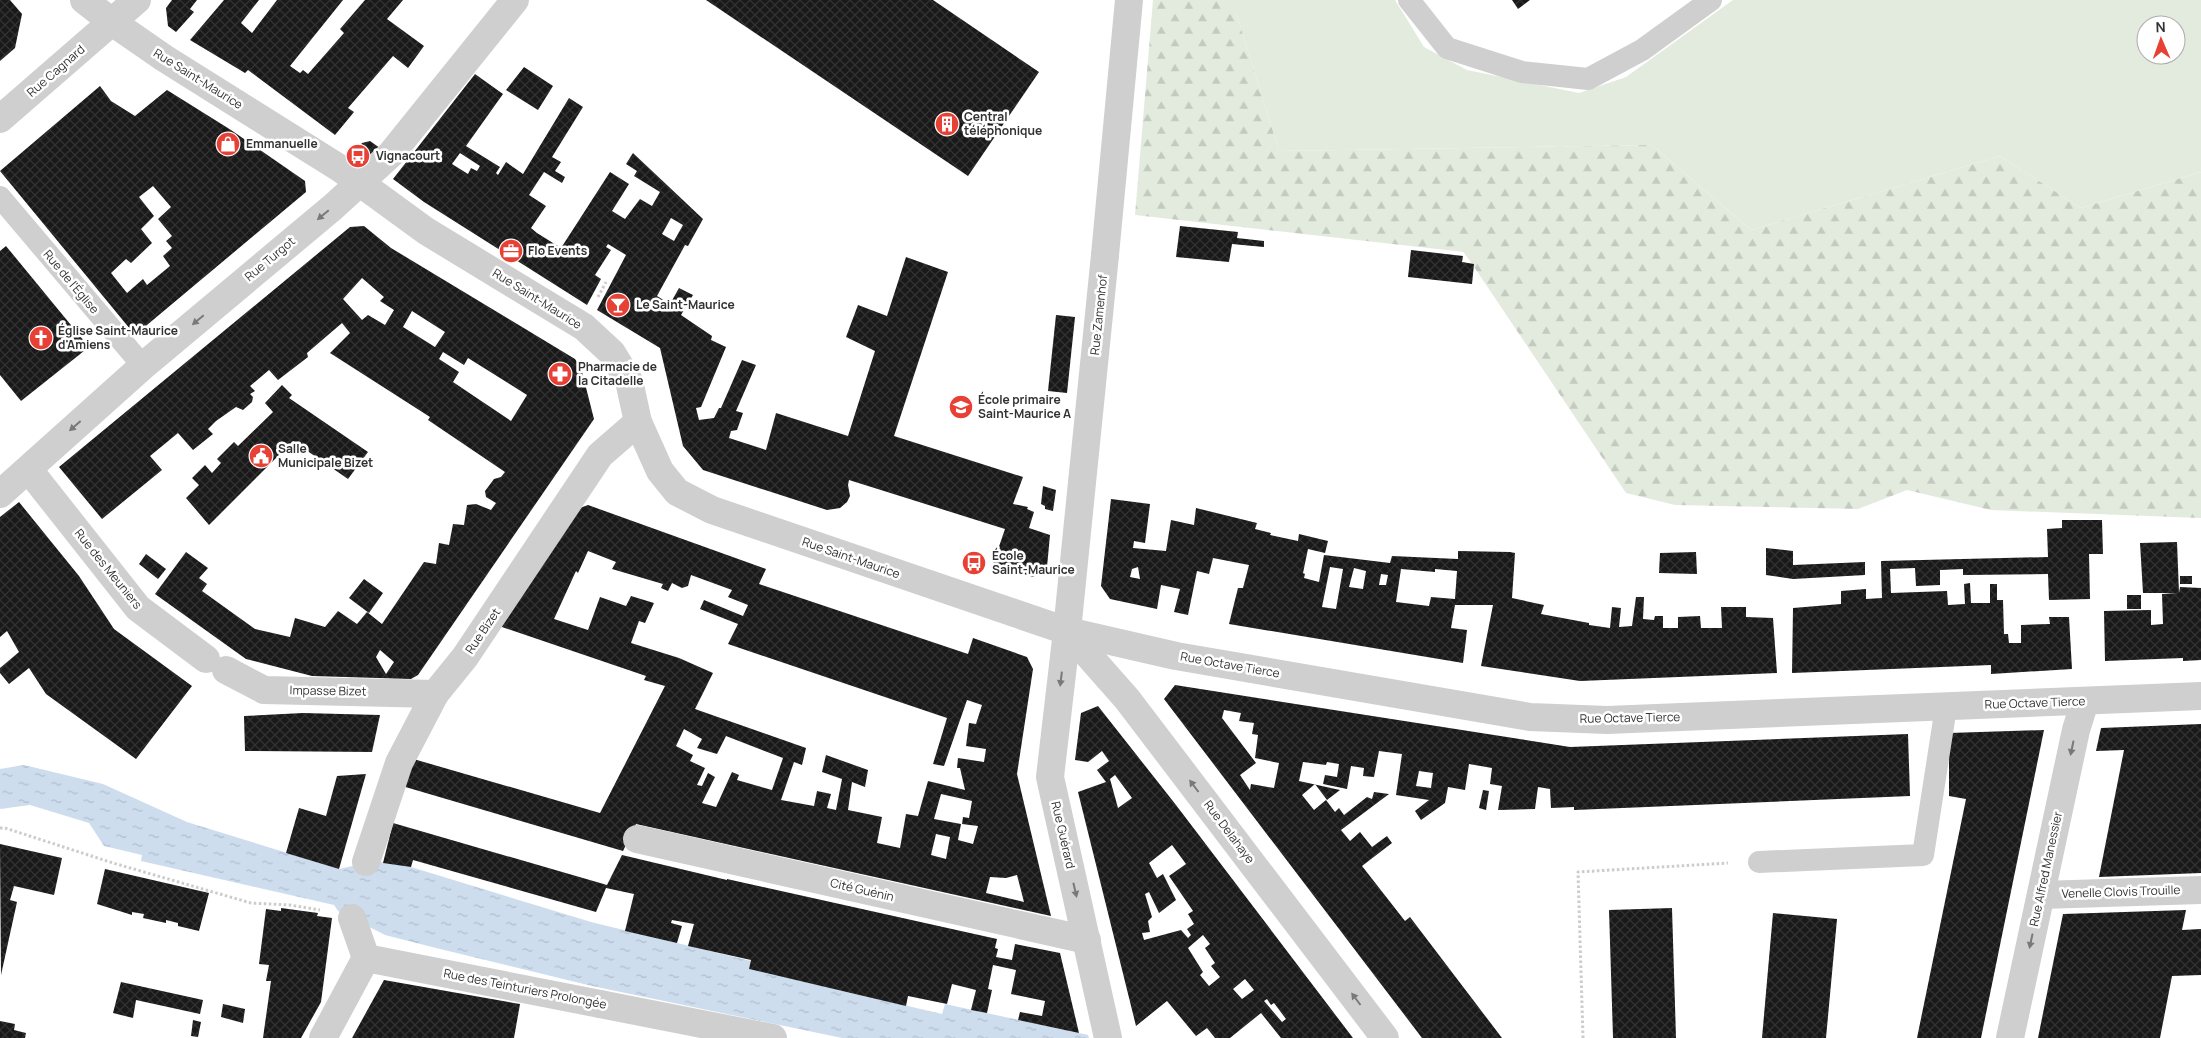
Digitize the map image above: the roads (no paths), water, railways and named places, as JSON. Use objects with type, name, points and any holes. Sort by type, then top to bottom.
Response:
[{"type":"street","name":"Rue Saint-Maurice","points":[[84,0],[164,58],[330,162],[426,232],[584,327],[612,353],[629,381],[638,422],[660,471],[676,492],[712,510],[1067,631]]},
{"type":"street","name":"Rue Cagnard","points":[[0,119],[137,0]]},
{"type":"street","name":"Rue Turgot","points":[[0,494],[143,366],[360,183],[391,154],[515,0]]},
{"type":"street","name":"Rue Zamenhof","points":[[1067,631],[1129,0]]},
{"type":"street","name":"Rue Bizet","points":[[366,862],[399,763],[435,694],[470,650],[600,455],[638,422]]},
{"type":"street","name":"Rue des Meuniers","points":[[29,470],[138,608],[216,665]]},
{"type":"street","name":"Rue Octave Tierce","points":[[1067,631],[1189,658],[1530,717],[1606,720],[2201,696]]},
{"type":"street","name":"Rue Guérard","points":[[1067,631],[1050,778],[1108,1038]]},
{"type":"street","name":"Rue Delahaye","points":[[1067,631],[1127,698],[1385,1038]]},
{"type":"street","name":"Impasse Bizet","points":[[216,665],[264,690],[435,694]]},
{"type":"street","name":"Rue Alfred Manessier","points":[[2010,1038],[2085,701]]},
{"type":"street","name":"Cité Guénin","points":[[637,839],[1086,940]]},
{"type":"street","name":"Venelle Clovis Trouille","points":[[2041,895],[2201,890]]},
{"type":"street","points":[[324,1038],[366,958],[352,918]]},
{"type":"street","name":"Rue des Teinturiers Prolongée","points":[[366,958],[773,1038]]},
{"type":"lane","points":[[1409,0],[1446,48],[1522,72],[1588,79],[1642,50],[1711,0]]},
{"type":"lane","name":"Rue de l'Église","points":[[0,197],[143,366]]},
{"type":"lane","points":[[1759,862],[1923,856],[1946,706]]},
{"type":"water","points":[[24,765],[103,784],[187,822],[339,869],[375,861],[411,867],[591,922],[751,961],[749,969],[942,1014],[945,1004],[1088,1035],[1089,1038],[842,1038],[592,986],[385,935],[338,911],[334,905],[141,861],[142,855],[104,846],[89,823],[30,805],[0,809],[0,769]]},
{"type":"place","name":"Central téléphonique","points":[[947,124]]},
{"type":"place","name":"Emmanuelle","points":[[228,144]]},
{"type":"place","name":"Vignacourt","points":[[358,156]]},
{"type":"place","name":"Flo Events","points":[[511,251]]},
{"type":"place","name":"Le Saint-Maurice","points":[[618,305]]},
{"type":"place","name":"Église Saint-Maurice d'Amiens","points":[[41,338]]},
{"type":"place","name":"Pharmacie de la Citadelle","points":[[560,374]]},
{"type":"place","name":"École primaire Saint-Maurice A","points":[[961,407]]},
{"type":"place","name":"Salle Municipale Bizet","points":[[261,456]]},
{"type":"place","name":"École Saint-Maurice","points":[[974,563]]}]
